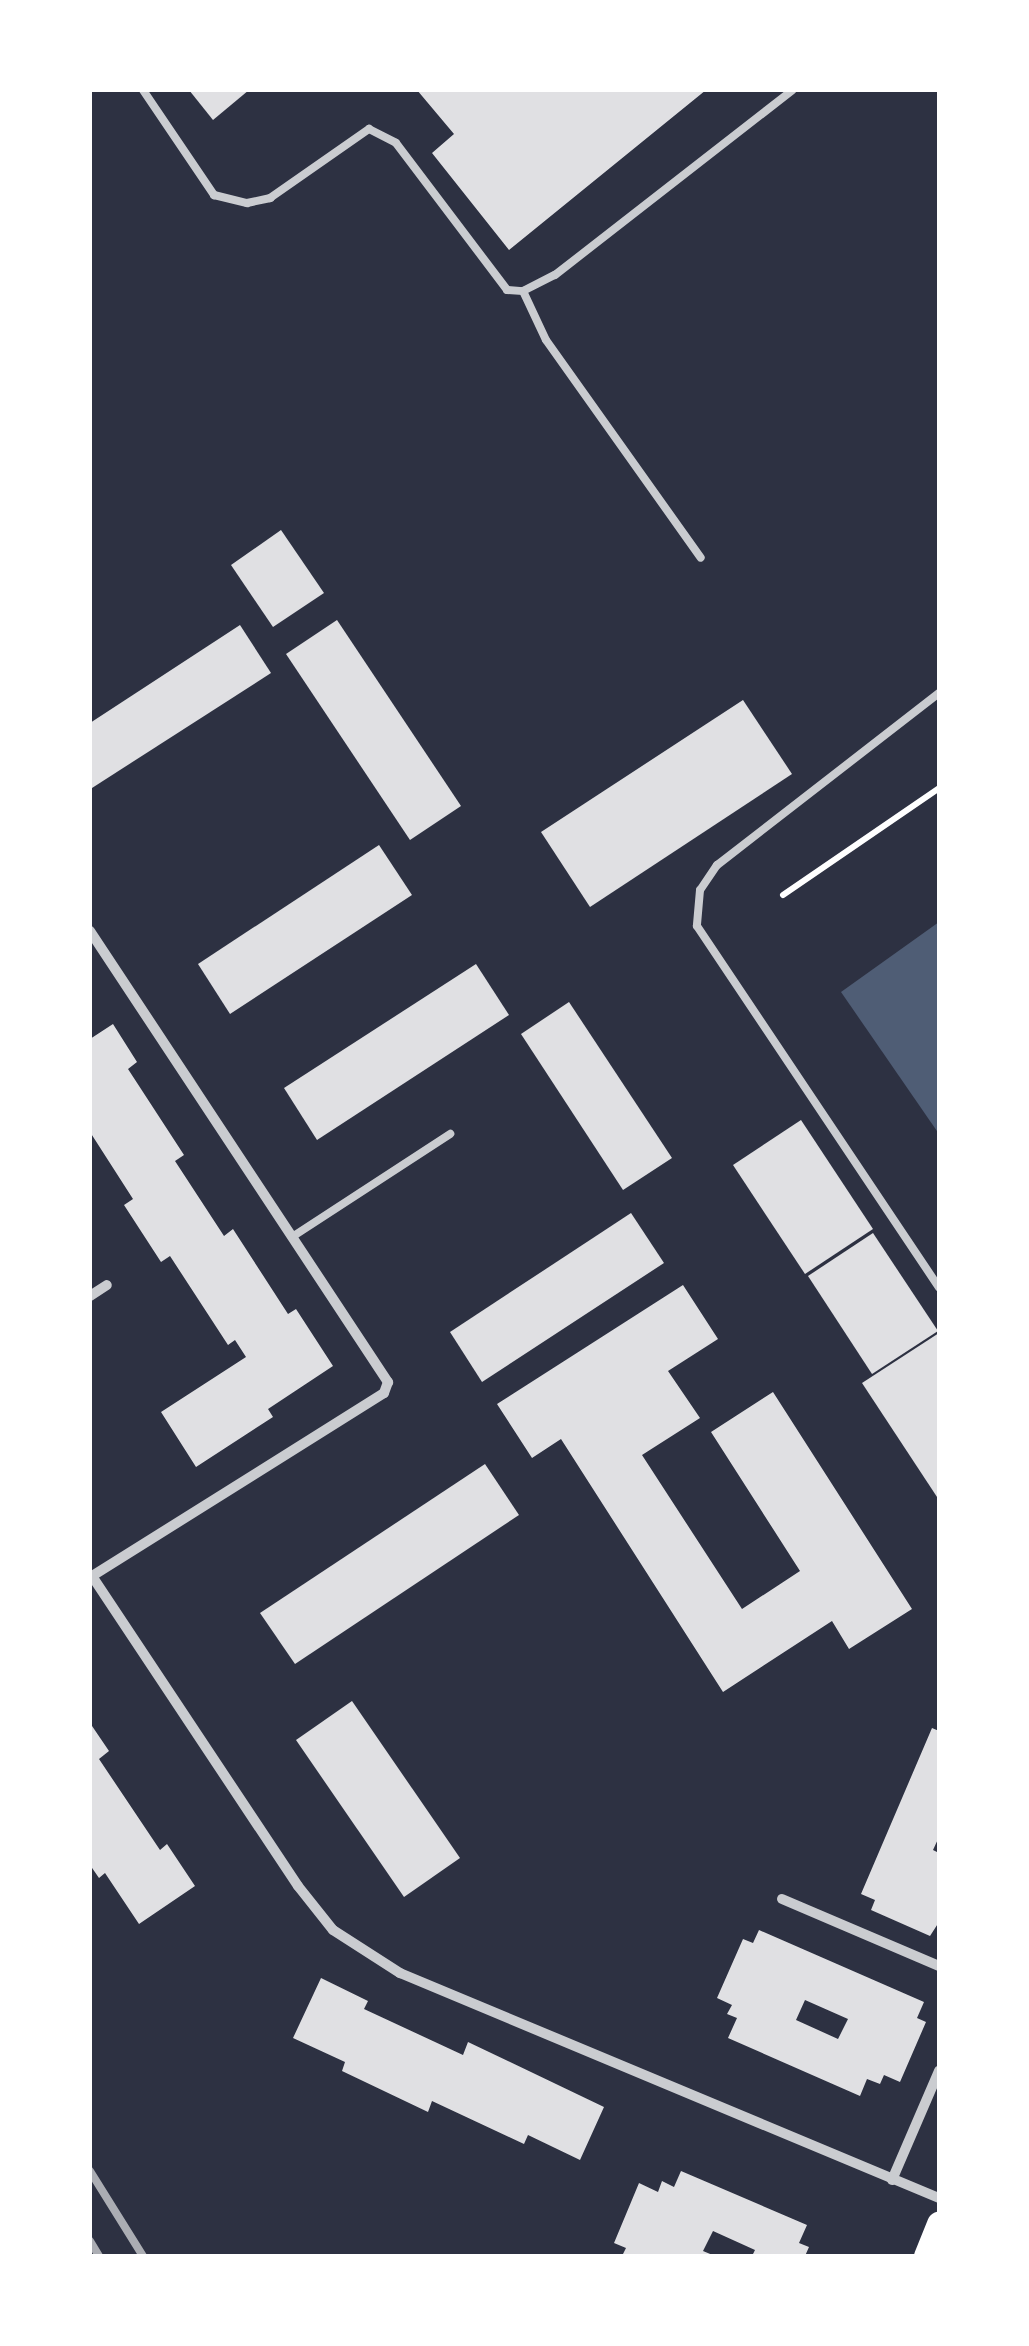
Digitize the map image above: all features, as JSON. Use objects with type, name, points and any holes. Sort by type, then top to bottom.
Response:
[{"type":"main road","points":[[926,2256],[939,2223]]},
{"type":"street","points":[[90,931],[388,1382],[384,1393],[91,1574],[333,1930],[400,1972],[939,2198]]},
{"type":"street","points":[[90,1296],[107,1286]]},
{"type":"street","points":[[782,1899],[939,1966]]},
{"type":"street","points":[[892,2180],[939,2071]]},
{"type":"lane","points":[[143,90],[214,195],[247,203],[270,198],[369,129],[396,144],[506,290],[523,291],[555,275],[793,90]]},
{"type":"lane","points":[[523,291],[546,340],[701,558]]},
{"type":"lane","points":[[939,692],[717,864],[700,890],[697,926],[939,1287]]},
{"type":"lane","points":[[292,1237],[450,1134]]},
{"type":"path","points":[[783,895],[939,788]]},
{"type":"water","points":[[939,922],[939,1134],[841,992]]},
{"type":"building","points":[[189,90],[249,90],[213,120]]},
{"type":"building","points":[[417,90],[706,90],[509,250],[432,153],[454,134]]},
{"type":"building","points":[[281,530],[324,593],[273,627],[231,565]]},
{"type":"building","points":[[337,620],[461,806],[410,840],[286,654]]},
{"type":"building","points":[[240,625],[271,673],[92,788],[90,723]]},
{"type":"building","points":[[743,700],[792,774],[590,907],[541,832]]},
{"type":"building","points":[[379,845],[412,895],[230,1014],[198,964]]},
{"type":"building","points":[[476,964],[509,1015],[317,1140],[284,1088]]},
{"type":"building","points":[[569,1002],[672,1158],[623,1190],[521,1034]]},
{"type":"building","points":[[113,1024],[137,1062],[128,1069],[184,1155],[175,1161],[224,1236],[233,1229],[288,1314],[296,1309],[333,1366],[268,1409],[273,1417],[196,1467],[161,1412],[246,1357],[235,1340],[228,1345],[170,1256],[161,1262],[124,1205],[133,1199],[90,1132],[90,1039]]},
{"type":"building","points":[[801,1120],[873,1229],[805,1274],[733,1165]]},
{"type":"building","points":[[631,1213],[664,1263],[482,1382],[450,1332]]},
{"type":"building","points":[[873,1233],[938,1331],[872,1374],[808,1276]]},
{"type":"building","points":[[683,1285],[718,1339],[668,1371],[700,1418],[642,1455],[742,1609],[800,1571],[711,1432],[773,1392],[912,1609],[849,1649],[832,1621],[723,1692],[561,1439],[532,1458],[497,1404]]},
{"type":"building","points":[[939,1333],[939,1500],[862,1383]]},
{"type":"building","points":[[485,1464],[519,1515],[295,1664],[260,1613]]},
{"type":"building","points":[[352,1701],[460,1858],[404,1897],[296,1740]]},
{"type":"building","points":[[90,1723],[109,1751],[99,1759],[160,1850],[167,1844],[195,1886],[139,1924],[105,1873],[99,1878],[90,1865]]},
{"type":"building","points":[[932,1728],[939,1731],[939,1837],[933,1850],[939,1853],[939,1922],[930,1936],[871,1910],[875,1900],[861,1894]]},
{"type":"building","points":[[759,1930],[924,2002],[917,2018],[926,2022],[900,2082],[884,2075],[880,2084],[867,2079],[860,2096],[728,2038],[737,2018],[727,2014],[732,2005],[717,1998],[743,1939],[753,1943]],"holes":[[[805,2000],[848,2019],[838,2039],[796,2020]]]},
{"type":"building","points":[[321,1978],[368,2001],[364,2009],[463,2055],[468,2042],[604,2107],[580,2160],[528,2135],[524,2144],[432,2101],[428,2112],[342,2071],[345,2062],[293,2038]]},
{"type":"building","points":[[681,2171],[807,2225],[799,2243],[809,2247],[805,2256],[752,2256],[755,2250],[713,2231],[703,2251],[715,2256],[622,2256],[626,2248],[614,2243],[639,2183],[658,2192],[662,2181],[674,2187]]},
{"type":"railway","points":[[90,2171],[143,2256]]},
{"type":"railway","points":[[90,2241],[99,2256]]}]
